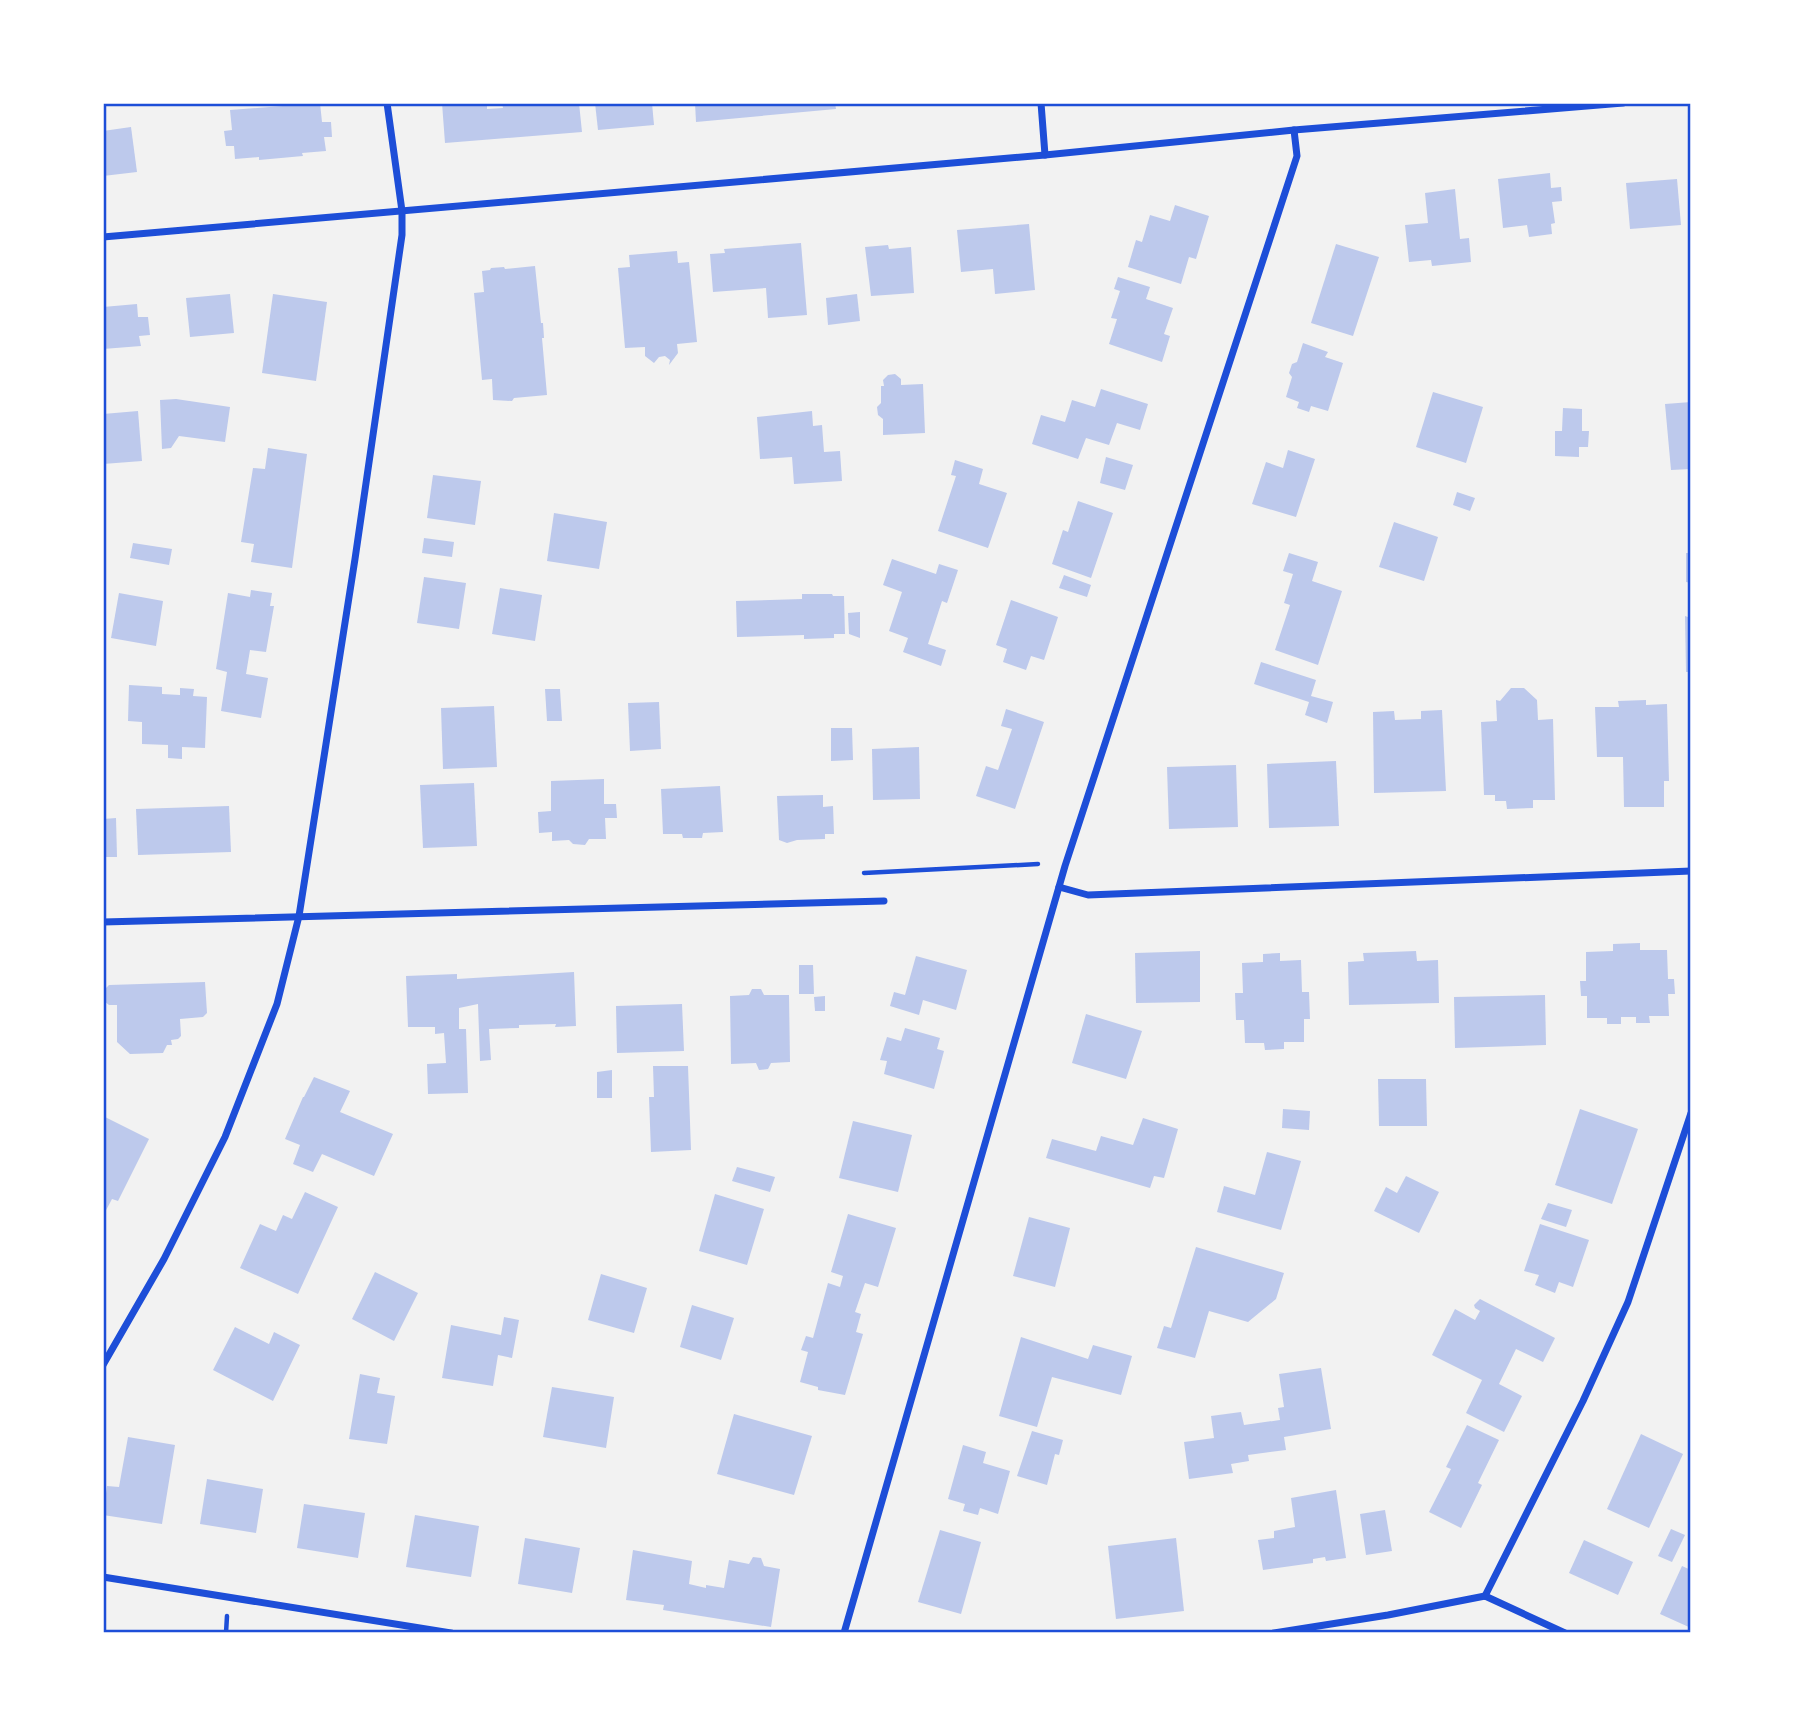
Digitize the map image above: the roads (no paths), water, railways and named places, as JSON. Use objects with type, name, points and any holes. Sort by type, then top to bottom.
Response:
[{"type":"street","points":[[103,1365],[164,1259],[225,1137],[277,1004],[299,916],[402,235],[402,211],[387,103]]},
{"type":"street","points":[[1041,103],[1045,155]]},
{"type":"street","points":[[103,237],[1623,103]]},
{"type":"street","points":[[844,1633],[1059,887],[1297,156],[1294,130]]},
{"type":"street","points":[[1059,887],[1088,895],[1691,871]]},
{"type":"street","points":[[103,922],[884,901]]},
{"type":"street","points":[[1485,1596],[1583,1401],[1628,1302],[1691,1113]]},
{"type":"street","points":[[103,1577],[451,1633]]},
{"type":"street","points":[[1274,1633],[1485,1596],[1565,1633]]}]
